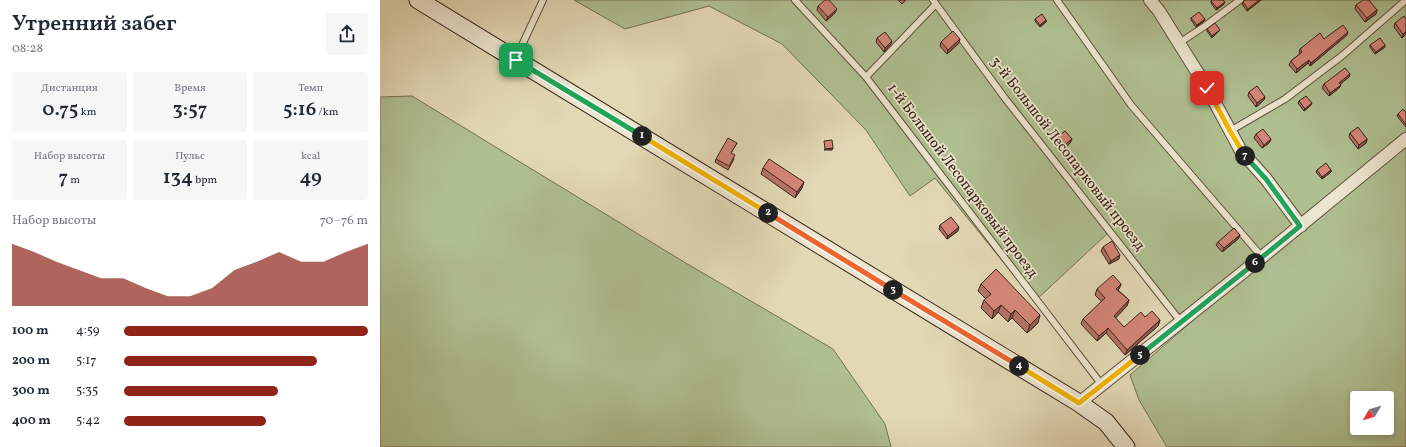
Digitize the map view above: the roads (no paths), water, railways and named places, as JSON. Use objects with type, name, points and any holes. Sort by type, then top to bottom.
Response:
[{"type":"main road","points":[[418,0],[1079,403],[1106,422],[1126,447]]},
{"type":"street","points":[[1150,0],[1159,11],[1207,88],[1241,151],[1266,179],[1300,226]]},
{"type":"street","points":[[1079,403],[1262,257],[1406,139]]},
{"type":"lane","points":[[516,60],[543,0]]},
{"type":"lane","name":"1-й Большой Лесопарковый проезд","points":[[795,0],[866,77],[1102,385]]},
{"type":"lane","points":[[1057,0],[1131,105],[1262,257]]},
{"type":"lane","points":[[1179,43],[1240,0]]},
{"type":"lane","points":[[1230,131],[1285,98],[1343,55],[1406,0]]},
{"type":"lane","points":[[866,77],[935,2]]},
{"type":"lane","name":"3-й Большой Лесопарковый проезд","points":[[935,2],[1004,97],[1181,322]]}]
